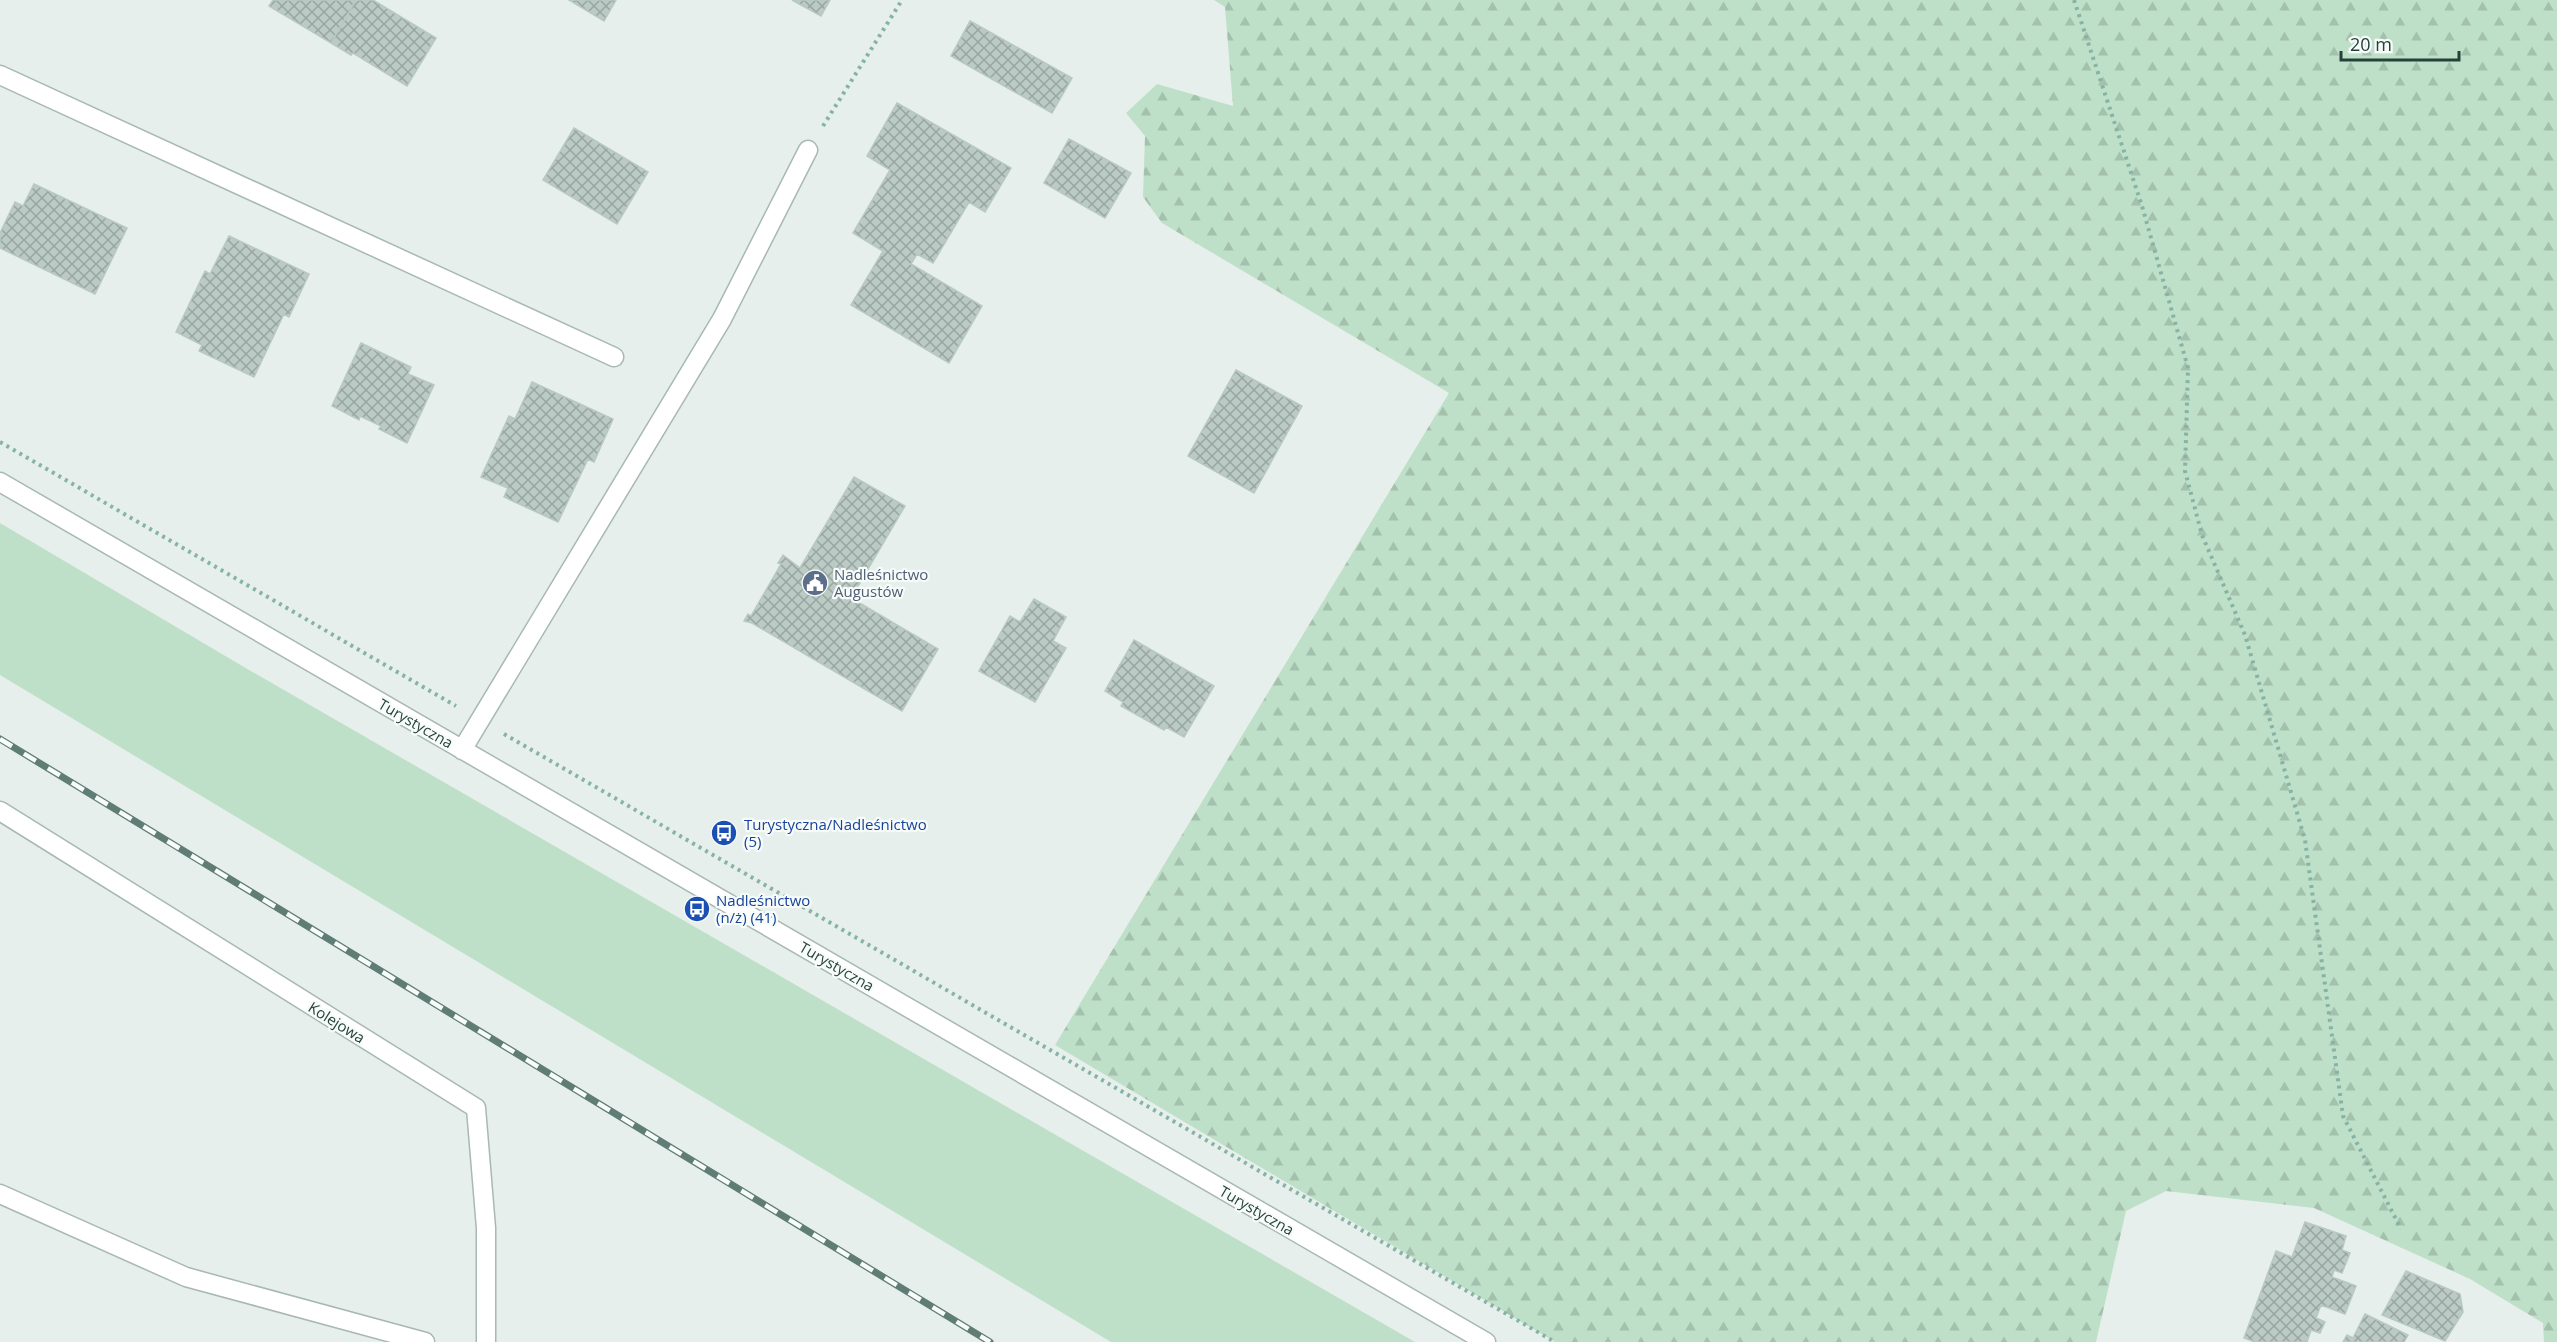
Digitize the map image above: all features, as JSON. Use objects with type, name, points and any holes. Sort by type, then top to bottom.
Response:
[{"type":"street","points":[[0,75],[614,357]]},
{"type":"street","points":[[462,750],[722,319],[808,150]]},
{"type":"street","name":"Turystyczna","points":[[0,482],[1486,1342]]},
{"type":"street","name":"Kolejowa","points":[[0,811],[476,1108],[486,1228],[486,1342]]},
{"type":"street","points":[[0,1194],[186,1277],[425,1342]]},
{"type":"path","points":[[808,150],[902,0]]},
{"type":"path","points":[[2074,0],[2142,206],[2188,368],[2185,471],[2202,535],[2245,635],[2305,840],[2343,1116],[2401,1229]]},
{"type":"path","points":[[0,442],[1555,1342]]},
{"type":"green space","points":[[1214,0],[2557,0],[2557,1342],[2544,1342],[2543,1323],[2470,1279],[2314,1208],[2166,1191],[2126,1211],[2096,1342],[1555,1342],[1055,1045],[1449,393],[1162,223],[1143,197],[1145,136],[1126,113],[1157,84],[1233,106],[1225,7]]},
{"type":"green space","points":[[0,523],[244,667],[1415,1342],[1111,1342],[0,675]]},
{"type":"building","points":[[273,0],[356,0],[331,43],[269,6]]},
{"type":"building","points":[[356,0],[373,0],[436,38],[407,86],[353,53],[351,55],[331,43]]},
{"type":"building","points":[[569,0],[616,0],[604,21]]},
{"type":"building","points":[[792,0],[830,0],[821,16]]},
{"type":"building","points":[[970,21],[1072,78],[1052,113],[951,56]]},
{"type":"building","points":[[897,103],[1011,168],[985,212],[969,202],[933,263],[917,254],[911,264],[982,306],[949,363],[851,305],[883,251],[853,233],[890,170],[867,156]]},
{"type":"building","points":[[574,128],[648,172],[617,224],[543,180]]},
{"type":"building","points":[[1069,139],[1131,173],[1105,218],[1044,183]]},
{"type":"building","points":[[34,184],[127,228],[95,294],[0,248],[0,233],[15,202],[23,206]]},
{"type":"building","points":[[229,236],[309,274],[289,317],[284,314],[254,377],[199,351],[202,345],[176,332],[205,271],[210,274]]},
{"type":"building","points":[[361,343],[411,367],[408,374],[434,385],[407,443],[379,429],[381,426],[360,416],[359,420],[332,406]]},
{"type":"building","points":[[1236,370],[1302,406],[1254,493],[1188,456]]},
{"type":"building","points":[[532,382],[613,419],[594,462],[588,459],[558,522],[504,497],[508,488],[481,477],[509,416],[515,419]]},
{"type":"building","name":"Nadleśnictwo Augustów","points":[[854,477],[905,506],[851,598],[938,649],[902,711],[752,623],[744,621],[748,614],[751,616],[781,564],[778,563],[783,555],[800,568]]},
{"type":"building","points":[[1034,599],[1066,617],[1053,641],[1066,648],[1035,702],[979,671],[1010,616],[1020,622]]},
{"type":"building","points":[[1134,640],[1214,686],[1184,737],[1166,727],[1164,730],[1121,706],[1123,702],[1105,691]]},
{"type":"building","points":[[2305,1222],[2346,1236],[2342,1250],[2350,1253],[2342,1273],[2334,1270],[2332,1277],[2356,1286],[2345,1314],[2321,1305],[2316,1318],[2325,1322],[2320,1333],[2311,1330],[2307,1342],[2255,1342],[2244,1338],[2276,1251],[2292,1257]]},
{"type":"building","points":[[2406,1271],[2460,1294],[2463,1312],[2445,1341],[2382,1315]]},
{"type":"building","points":[[2365,1314],[2408,1335],[2404,1342],[2343,1342],[2347,1335],[2353,1338]]},
{"type":"railway","points":[[0,739],[990,1342]]},
{"type":"place","name":"Nadleśnictwo Augustów","points":[[815,583]]},
{"type":"place","name":"Turystyczna/Nadleśnictwo (5)","points":[[724,833]]},
{"type":"place","name":"Nadleśnictwo (n/ż) (41)","points":[[697,909]]}]
